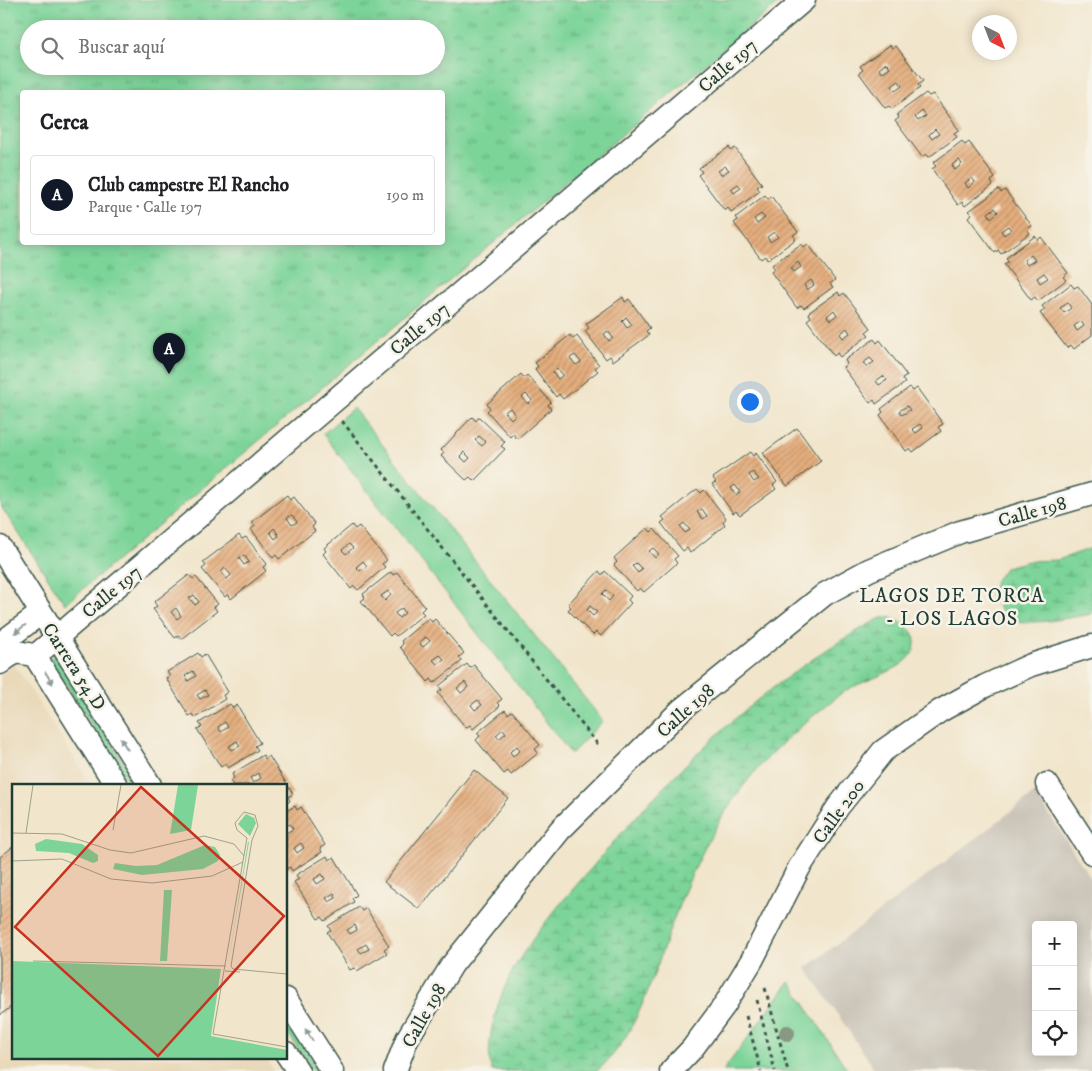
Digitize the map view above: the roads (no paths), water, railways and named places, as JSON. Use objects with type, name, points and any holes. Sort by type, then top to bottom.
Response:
[{"type":"street","name":"Calle 197","points":[[12,654],[57,638],[804,0]]},
{"type":"street","name":"Calle 198","points":[[394,1071],[407,1039],[452,965],[560,830],[681,710],[825,594],[869,570],[960,532],[1092,494]]},
{"type":"street","name":"Carrera 54 D","points":[[0,547],[149,784]]},
{"type":"street","points":[[12,654],[41,613]]},
{"type":"street","name":"Calle 200","points":[[671,1071],[692,1049],[724,1006],[752,960],[799,868],[838,806],[884,751],[940,711],[985,686],[1031,665],[1092,646]]},
{"type":"street","name":"Carrera 54 D","points":[[12,654],[115,784]]},
{"type":"street","points":[[1048,784],[1092,853]]},
{"type":"street","points":[[288,1002],[332,1071]]},
{"type":"street","points":[[288,1056],[298,1071]]},
{"type":"place","name":"Club campestre El Rancho","points":[[169,374]]},
{"type":"district","name":"LAGOS DE TORCA - LOS LAGOS","points":[[952,606]]}]
